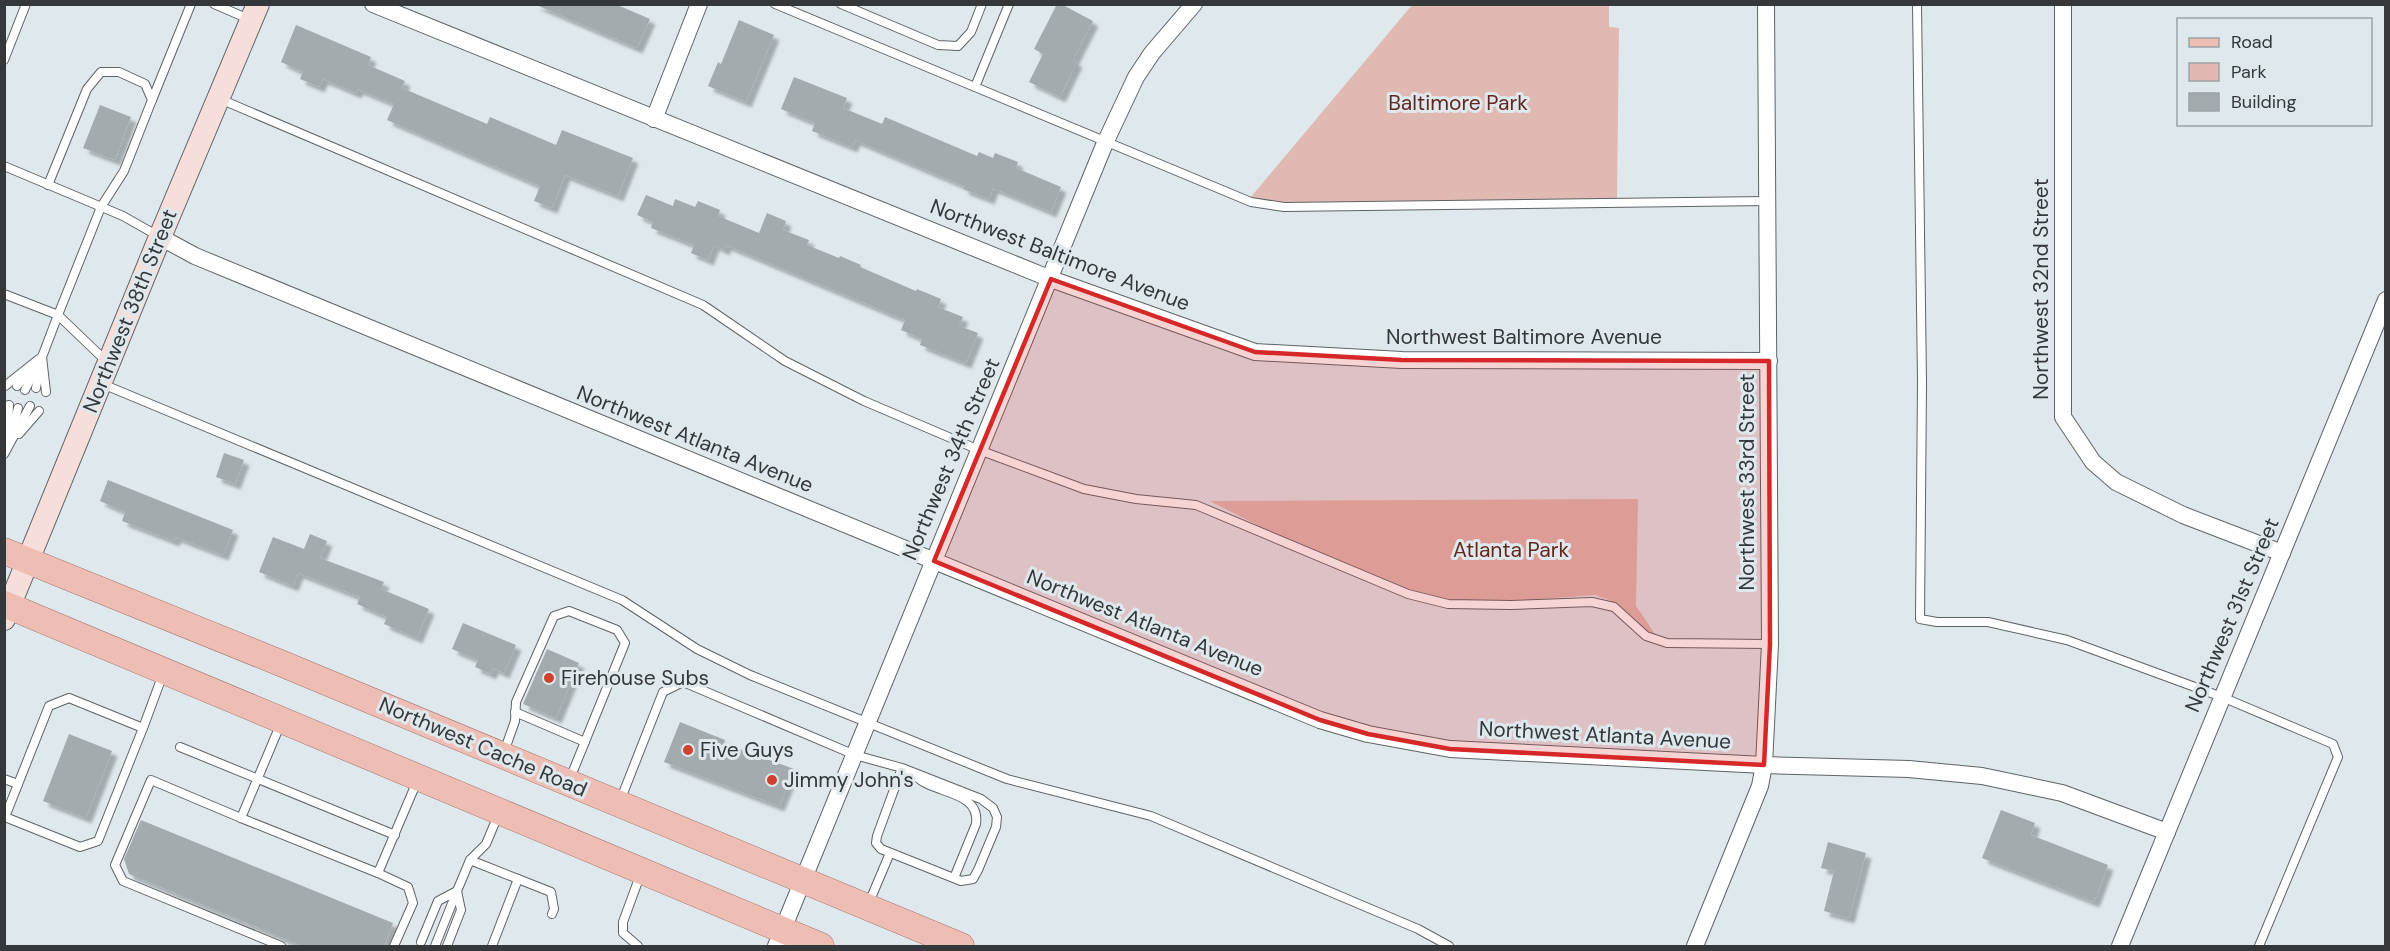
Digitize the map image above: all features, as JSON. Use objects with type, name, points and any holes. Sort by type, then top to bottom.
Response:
[{"type":"main road","name":"Northwest 38th Street","points":[[6,610],[29,561],[104,373],[255,12]]},
{"type":"main road","name":"Northwest Cache Road","points":[[4,551],[961,946]]},
{"type":"main road","points":[[6,610],[165,670],[642,872],[779,938],[821,946]]},
{"type":"street","name":"Northwest Baltimore Avenue","points":[[373,4],[1051,279],[1255,352],[1401,360],[1769,360]]},
{"type":"street","points":[[654,119],[699,4]]},
{"type":"street","name":"Northwest 34th Street","points":[[779,938],[1105,143],[1136,77],[1152,53],[1194,4]]},
{"type":"street","name":"Northwest 33rd Street","points":[[1695,946],[1760,786],[1764,765],[1770,644],[1766,4]]},
{"type":"street","name":"Northwest 32nd Street","points":[[2063,4],[2064,417],[2093,462],[2116,482],[2183,515],[2282,553]]},
{"type":"street","name":"Northwest Atlanta Avenue","points":[[160,237],[206,261],[1320,720],[1368,734],[1450,749],[1764,765],[1909,769],[1982,776],[2062,793],[2167,831]]},
{"type":"street","name":"Northwest 31st Street","points":[[2120,946],[2385,300]]},
{"type":"lane","points":[[4,60],[26,4]]},
{"type":"lane","points":[[36,388],[42,357],[58,315],[102,207],[124,171],[191,4]]},
{"type":"lane","points":[[214,4],[255,12]]},
{"type":"lane","points":[[775,4],[1251,202],[1284,207],[1768,201]]},
{"type":"lane","points":[[841,4],[938,45],[958,46],[971,32],[982,4]]},
{"type":"lane","points":[[975,87],[1009,4]]},
{"type":"lane","points":[[1917,4],[1922,382],[1920,619],[1937,622],[1988,622],[2067,640],[2222,697],[2333,744],[2338,757],[2259,946]]},
{"type":"lane","points":[[48,185],[87,89],[101,72],[119,72],[145,84],[152,100]]},
{"type":"lane","points":[[220,98],[703,305],[785,362],[864,401],[979,450],[1084,489],[1136,499],[1196,505],[1408,594],[1448,604],[1510,605],[1592,602],[1614,607],[1646,636],[1667,643],[1770,644]]},
{"type":"lane","points":[[4,166],[123,216],[160,237]]},
{"type":"lane","points":[[4,294],[58,315],[104,373],[622,600],[698,650],[750,675],[1007,779],[1150,816],[1418,930],[1449,946]]},
{"type":"lane","points":[[4,379],[42,357]]},
{"type":"lane","points":[[5,386],[42,357]]},
{"type":"lane","points":[[21,388],[42,357]]},
{"type":"lane","points":[[42,357],[46,392]]},
{"type":"lane","points":[[5,449],[30,405]]},
{"type":"lane","points":[[5,449],[14,406]]},
{"type":"lane","points":[[5,449],[39,411]]},
{"type":"lane","points":[[4,438],[5,449]]},
{"type":"lane","points":[[502,755],[515,721],[516,702],[554,616],[569,611],[617,630],[625,643],[569,783]]},
{"type":"lane","points":[[143,728],[69,698],[49,706],[5,817],[80,847],[98,841],[143,728],[165,670]]},
{"type":"lane","points":[[619,804],[663,692],[683,682],[855,755],[902,768],[981,799],[993,807],[998,817],[976,875],[961,881],[881,849],[876,843],[902,768]]},
{"type":"lane","points":[[515,712],[585,742]]},
{"type":"lane","points":[[241,818],[283,720]]},
{"type":"lane","points":[[180,747],[394,835]]},
{"type":"lane","points":[[912,772],[919,781],[968,801],[975,807],[976,824],[954,878]]},
{"type":"lane","points":[[378,873],[418,777]]},
{"type":"lane","points":[[4,779],[18,784]]},
{"type":"lane","points":[[281,946],[123,881],[115,865],[151,780],[408,886],[413,903],[394,946]]},
{"type":"lane","points":[[435,946],[470,860],[486,844],[499,812]]},
{"type":"lane","points":[[867,907],[890,853]]},
{"type":"lane","points":[[470,860],[551,892],[554,909],[552,914]]},
{"type":"lane","points":[[638,946],[623,933],[623,922],[642,872]]},
{"type":"lane","points":[[492,946],[518,879]]},
{"type":"lane","points":[[422,942],[438,901],[457,891]]},
{"type":"lane","points":[[447,946],[461,910],[457,891]]},
{"type":"highlighted area","points":[[1051,279],[1255,352],[1402,360],[1769,361],[1770,644],[1764,765],[1450,749],[1368,734],[1320,720],[934,561]]},
{"type":"green space","name":"Baltimore Park","points":[[1412,5],[1609,5],[1609,27],[1619,28],[1617,200],[1286,204],[1250,198]]},
{"type":"green space","name":"Atlanta Park","points":[[1638,499],[1636,606],[1655,634],[1648,632],[1617,603],[1595,595],[1512,601],[1449,601],[1410,592],[1279,536],[1210,501]]},
{"type":"building","points":[[534,4],[615,4],[650,19],[637,48]]},
{"type":"building","points":[[1057,4],[1093,21],[1073,60],[1077,62],[1060,97],[1029,82],[1043,54],[1034,49]]},
{"type":"building","points":[[739,20],[774,35],[746,102],[708,86],[718,62],[721,64]]},
{"type":"building","points":[[296,25],[371,57],[368,65],[405,81],[402,88],[487,124],[490,117],[556,145],[562,130],[633,158],[618,196],[565,175],[552,208],[534,201],[540,186],[387,120],[394,104],[358,89],[356,93],[323,79],[319,87],[300,79],[303,72],[281,62]]},
{"type":"building","points":[[794,77],[847,98],[843,108],[882,124],[885,117],[977,156],[979,152],[993,158],[995,153],[1018,162],[1016,168],[1061,187],[1051,212],[993,188],[989,199],[963,189],[964,186],[855,140],[852,147],[812,131],[815,123],[781,109]]},
{"type":"building","points":[[100,105],[131,117],[115,160],[83,148]]},
{"type":"building","points":[[646,195],[673,206],[675,199],[695,207],[698,201],[720,210],[718,216],[759,233],[767,213],[786,221],[783,230],[809,240],[807,245],[839,258],[840,256],[916,291],[917,289],[941,299],[938,307],[963,317],[959,326],[978,333],[966,363],[920,345],[922,339],[901,330],[905,320],[726,245],[724,250],[714,245],[708,260],[691,253],[694,245],[651,228],[653,222],[637,215]]},
{"type":"building","points":[[224,453],[244,460],[235,484],[216,477]]},
{"type":"building","points":[[108,480],[233,530],[223,555],[176,537],[174,541],[122,521],[125,512],[100,501]]},
{"type":"building","points":[[310,534],[327,541],[320,558],[384,582],[381,589],[429,609],[417,638],[384,624],[387,617],[357,604],[360,597],[298,573],[293,586],[259,572],[273,537],[304,549]]},
{"type":"building","points":[[463,623],[516,645],[504,673],[493,668],[491,674],[475,667],[478,660],[452,649]]},
{"type":"building","points":[[547,649],[579,663],[556,718],[523,704]]},
{"type":"building","points":[[680,722],[725,740],[724,743],[794,769],[779,806],[664,762]]},
{"type":"building","points":[[69,734],[112,751],[86,818],[43,801]]},
{"type":"building","points":[[2001,810],[2035,823],[2031,835],[2108,865],[2094,902],[1982,858]]},
{"type":"building","points":[[141,820],[393,923],[384,946],[302,946],[129,874],[124,859]]},
{"type":"building","points":[[1828,842],[1866,853],[1849,918],[1824,911],[1834,871],[1821,868]]},
{"type":"place","name":"Firehouse Subs","points":[[549,678]]},
{"type":"place","name":"Five Guys","points":[[688,750]]},
{"type":"place","name":"Jimmy John's","points":[[772,780]]}]
